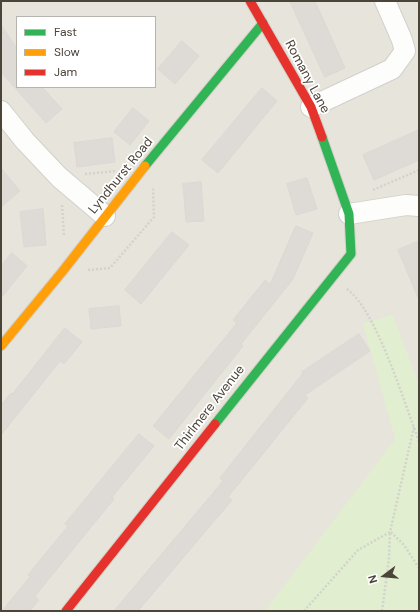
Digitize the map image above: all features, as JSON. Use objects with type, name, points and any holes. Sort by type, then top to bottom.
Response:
[{"type":"street","name":"Romany Lane","points":[[250,1],[311,107],[350,214]]},
{"type":"street","points":[[311,107],[392,69],[397,63],[405,51],[402,40],[385,1]]},
{"type":"street","name":"Lyndhurst Road","points":[[1,346],[62,272],[143,168],[263,23]]},
{"type":"street","points":[[1,111],[25,141],[59,177],[105,216]]},
{"type":"street","points":[[350,214],[406,205],[419,206]]},
{"type":"street","name":"Thirlmere Avenue","points":[[66,611],[280,341],[333,278],[351,254],[350,214]]},
{"type":"path","points":[[372,190],[419,170]]},
{"type":"path","points":[[62,272],[110,268],[154,217],[153,187]]},
{"type":"path","points":[[333,278],[353,293],[374,324],[419,440]]},
{"type":"path","points":[[382,611],[389,558],[390,532],[414,427]]},
{"type":"path","points":[[390,532],[404,545],[419,568]]},
{"type":"path","points":[[304,611],[358,550],[390,532]]},
{"type":"shaded area","points":[[1,1],[419,1],[419,611],[1,611]]},
{"type":"green space","points":[[393,315],[419,385],[419,611],[265,611],[395,439],[363,323]]},
{"type":"building","points":[[290,1],[315,1],[345,68],[325,77]]},
{"type":"building","points":[[1,25],[16,47],[16,88],[43,88],[62,109],[46,123],[1,72]]},
{"type":"building","points":[[182,41],[199,56],[175,84],[158,69]]},
{"type":"building","points":[[262,88],[277,101],[218,173],[202,160]]},
{"type":"building","points":[[133,108],[149,121],[130,145],[114,132]]},
{"type":"building","points":[[419,130],[419,160],[374,180],[363,155]]},
{"type":"building","points":[[112,138],[115,162],[77,167],[74,143]]},
{"type":"building","points":[[1,168],[20,191],[1,207]]},
{"type":"building","points":[[307,178],[317,209],[296,215],[287,184]]},
{"type":"building","points":[[201,182],[204,221],[186,222],[183,184]]},
{"type":"building","points":[[43,209],[46,245],[24,247],[20,212]]},
{"type":"building","points":[[296,226],[313,233],[293,279],[241,344],[243,346],[169,439],[153,426],[237,323],[233,320],[265,280],[270,284]]},
{"type":"building","points":[[172,232],[189,245],[141,304],[125,290]]},
{"type":"building","points":[[419,241],[419,300],[398,250]]},
{"type":"building","points":[[12,253],[27,266],[1,298],[1,266]]},
{"type":"building","points":[[119,306],[121,326],[91,329],[89,309]]},
{"type":"building","points":[[65,328],[82,342],[64,364],[60,361],[1,435],[1,405],[11,393],[12,394]]},
{"type":"building","points":[[359,334],[370,351],[305,395],[308,398],[228,497],[232,500],[138,611],[114,611],[223,481],[220,478],[303,373],[302,372]]},
{"type":"building","points":[[139,434],[154,446],[112,497],[114,499],[35,596],[39,600],[30,611],[2,611],[30,577],[28,575],[68,526],[65,524]]},
{"type":"traffic: fast","points":[[145,166],[263,23]]},
{"type":"traffic: fast","points":[[215,424],[351,254],[349,214],[322,137]]},
{"type":"traffic: slow","points":[[1,346],[62,272],[145,166]]},
{"type":"traffic: jam","points":[[250,1],[311,107],[322,137]]},
{"type":"traffic: jam","points":[[66,611],[215,424]]}]
